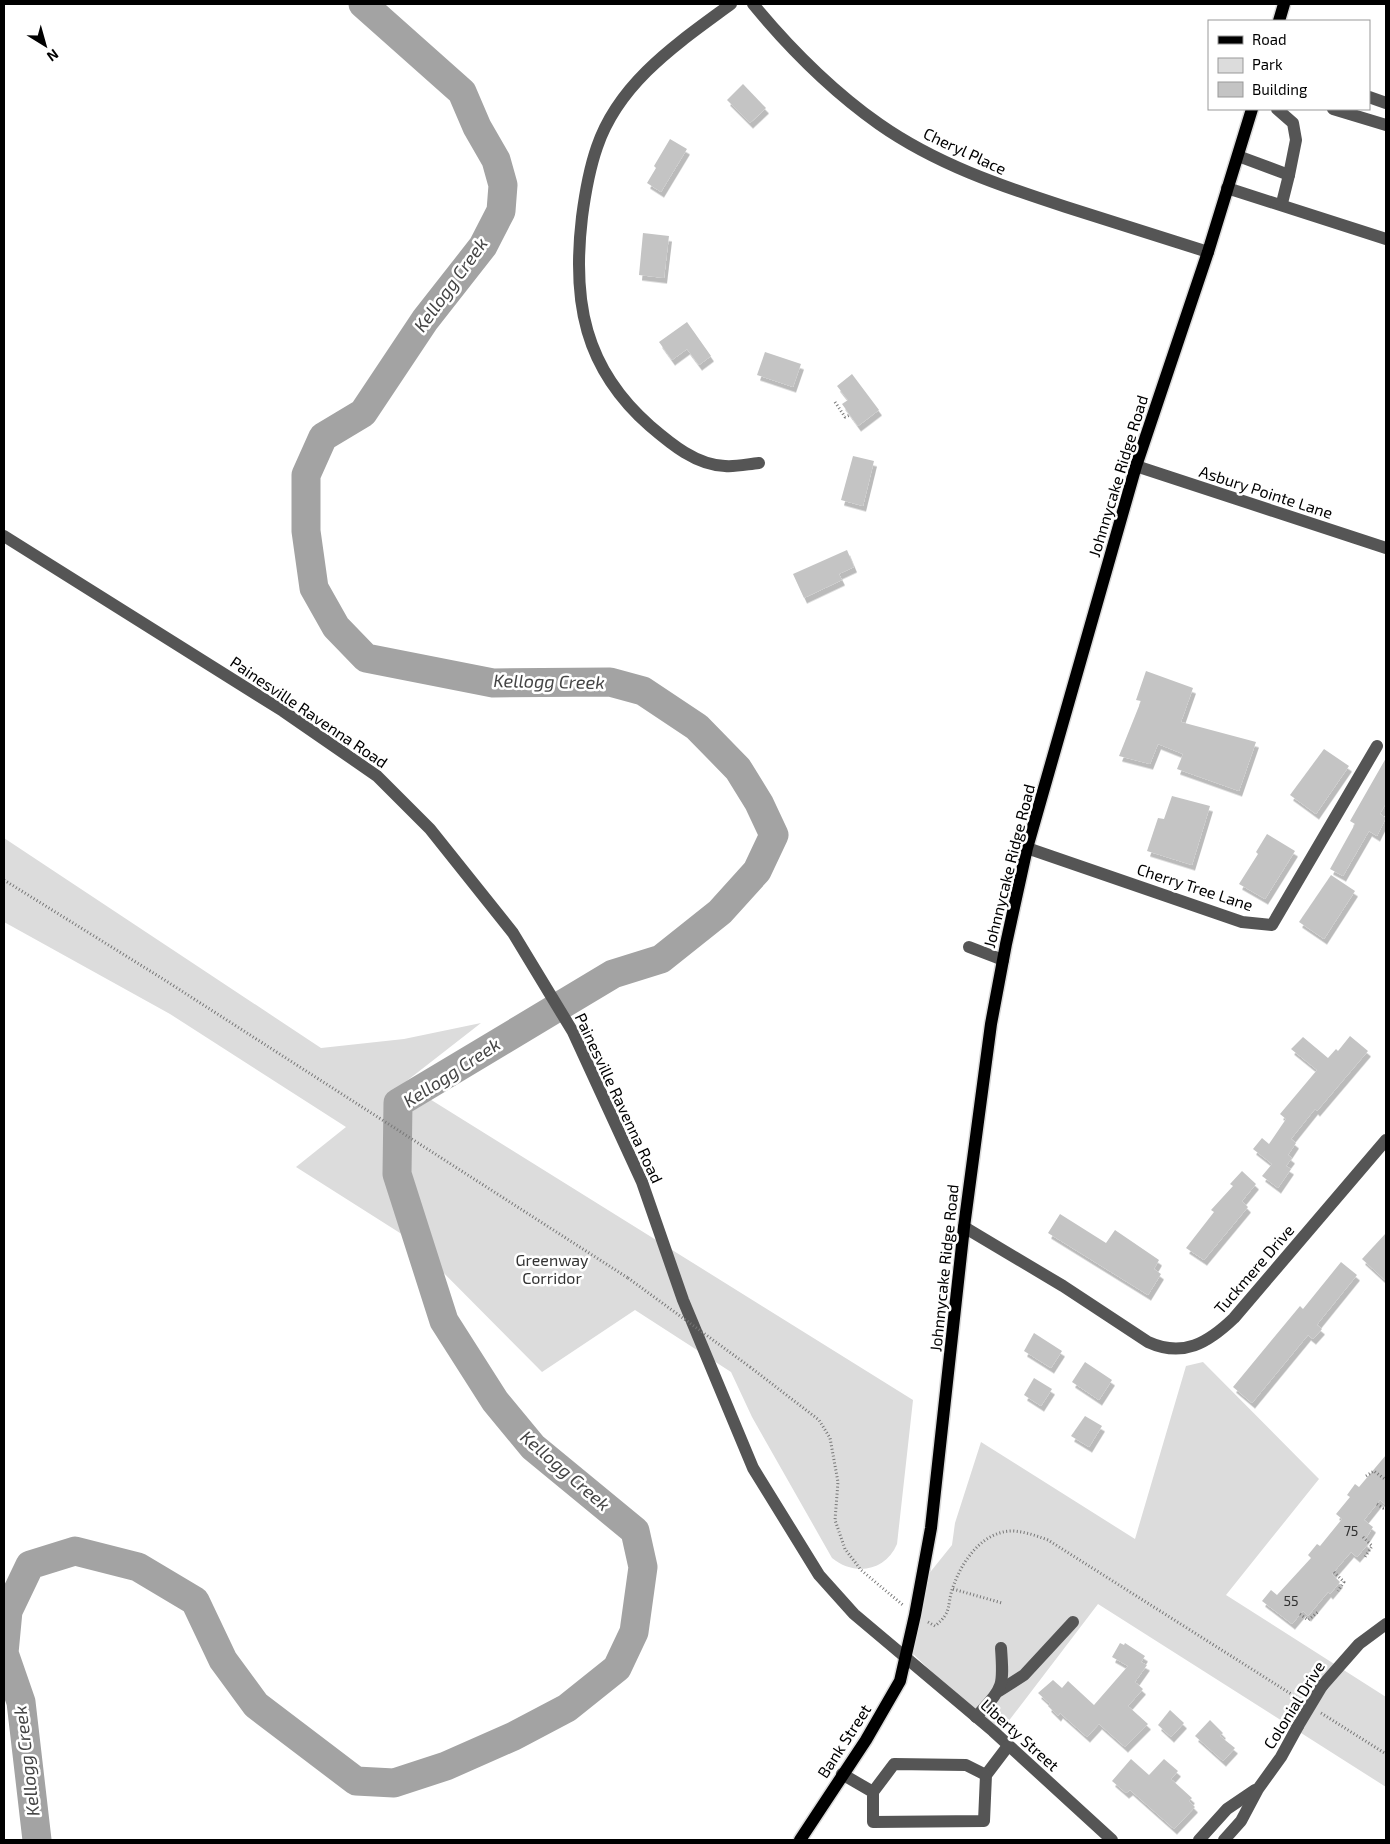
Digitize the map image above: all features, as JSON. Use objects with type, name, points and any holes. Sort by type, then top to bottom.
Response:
[{"type":"main road","points":[[1279,20],[1284,4]]},
{"type":"main road","name":"Johnnycake Ridge Road","points":[[905,1655],[915,1615],[929,1538],[939,1466],[964,1227],[991,1024],[1027,848],[1136,466],[1208,252],[1252,110]]},
{"type":"main road","name":"Bank Street","points":[[800,1840],[866,1740],[900,1681],[905,1655]]},
{"type":"street","points":[[731,4],[663,54],[641,75],[606,127],[597,147],[586,192],[578,264],[579,297],[583,318],[598,359],[616,390],[643,419],[682,451],[702,461],[725,466],[759,463]]},
{"type":"street","name":"Cheryl Place","points":[[754,4],[785,42],[815,74],[880,125],[926,152],[996,184],[1208,252]]},
{"type":"street","points":[[1370,97],[1386,103]]},
{"type":"street","points":[[1278,110],[1293,123],[1296,140],[1290,175],[1282,204]]},
{"type":"street","points":[[1336,110],[1386,126]]},
{"type":"street","points":[[1238,156],[1290,175]]},
{"type":"street","points":[[1227,188],[1282,204],[1386,239]]},
{"type":"street","name":"Asbury Pointe Lane","points":[[1136,466],[1386,548]]},
{"type":"street","name":"Painesville Ravenna Road","points":[[4,536],[283,711],[377,776],[430,829],[478,887],[513,934],[573,1032],[642,1182],[683,1300],[753,1468],[819,1575],[854,1614],[905,1655]]},
{"type":"street","name":"Cherry Tree Lane","points":[[1027,848],[1242,922],[1272,925],[1377,746]]},
{"type":"street","points":[[969,947],[1003,960]]},
{"type":"street","name":"Tuckmere Drive","points":[[964,1227],[1063,1286],[1148,1342],[1162,1349],[1178,1350],[1198,1345],[1219,1332],[1234,1318],[1386,1140]]},
{"type":"street","points":[[976,1717],[999,1691],[1024,1675],[1073,1622]]},
{"type":"street","name":"Colonial Drive","points":[[1224,1840],[1241,1821],[1258,1789],[1281,1758],[1322,1686],[1359,1644],[1386,1624]]},
{"type":"street","points":[[999,1691],[1003,1677],[1001,1648]]},
{"type":"street","name":"Liberty Street","points":[[905,1655],[1112,1840]]},
{"type":"street","points":[[986,1774],[966,1765],[894,1764],[874,1792],[873,1822],[984,1821],[986,1774],[1008,1746]]},
{"type":"street","points":[[842,1774],[874,1792]]},
{"type":"street","name":"Colonial Drive","points":[[1199,1840],[1227,1809],[1258,1789]]},
{"type":"path","points":[[834,402],[845,417],[850,415]]},
{"type":"path","points":[[4,880],[628,1278],[819,1420],[830,1438],[838,1482],[835,1520],[844,1549],[861,1570],[915,1615],[934,1626],[946,1616],[961,1568],[972,1552],[998,1534],[1012,1531],[1026,1533],[1048,1540],[1304,1702]]},
{"type":"path","points":[[1366,1476],[1374,1471],[1386,1480]]},
{"type":"path","points":[[1377,1504],[1383,1508],[1386,1507]]},
{"type":"path","points":[[1363,1537],[1372,1546],[1365,1557]]},
{"type":"path","points":[[1334,1572],[1344,1582],[1338,1591]]},
{"type":"path","points":[[953,1589],[1002,1603]]},
{"type":"path","points":[[1300,1614],[1308,1620],[1318,1612]]},
{"type":"path","points":[[1320,1712],[1386,1754]]},
{"type":"green space","name":"Greenway Corridor","points":[[4,838],[321,1048],[404,1039],[481,1023],[404,1083],[913,1400],[897,1544],[892,1553],[885,1561],[877,1565],[859,1569],[841,1564],[832,1558],[752,1417],[731,1372],[635,1310],[542,1372],[411,1240],[296,1167],[346,1127],[170,1014],[4,922]]},
{"type":"green space","points":[[1203,1362],[1319,1479],[1226,1595],[1386,1697],[1386,1787],[1098,1604],[998,1735],[912,1653],[911,1596],[952,1545],[955,1523],[981,1442],[1135,1539],[1186,1366]]},
{"type":"building","points":[[743,84],[766,108],[750,123],[727,100]]},
{"type":"building","points":[[670,139],[687,149],[661,192],[647,183],[656,168],[654,166]]},
{"type":"building","points":[[643,233],[669,236],[664,278],[639,275]]},
{"type":"building","points":[[687,322],[711,356],[699,365],[687,349],[672,360],[659,342]]},
{"type":"building","points":[[765,352],[801,364],[793,387],[757,375]]},
{"type":"building","points":[[852,374],[879,410],[858,426],[842,404],[848,400],[837,386]]},
{"type":"building","points":[[853,456],[874,461],[863,506],[841,500]]},
{"type":"building","points":[[847,550],[854,567],[839,574],[842,580],[804,598],[793,574]]},
{"type":"building","points":[[1146,671],[1193,688],[1181,722],[1256,742],[1239,791],[1177,769],[1183,754],[1158,744],[1150,764],[1119,756],[1141,701],[1136,700]]},
{"type":"building","points":[[1324,749],[1349,766],[1316,814],[1290,795]]},
{"type":"building","points":[[1386,758],[1386,803],[1380,814],[1386,818],[1377,836],[1369,831],[1343,876],[1330,869],[1355,824],[1350,821]]},
{"type":"building","points":[[1172,796],[1210,806],[1192,865],[1147,851],[1158,818],[1164,819]]},
{"type":"building","points":[[1267,834],[1295,851],[1265,899],[1239,884],[1258,854],[1256,852]]},
{"type":"building","points":[[1331,875],[1355,891],[1324,939],[1299,922]]},
{"type":"building","points":[[1350,1036],[1368,1051],[1317,1111],[1315,1109],[1291,1139],[1296,1143],[1288,1155],[1292,1158],[1286,1166],[1291,1169],[1278,1188],[1262,1176],[1272,1164],[1253,1149],[1262,1138],[1269,1144],[1286,1119],[1280,1114],[1317,1070],[1291,1049],[1303,1037],[1328,1058],[1336,1049],[1338,1051]]},
{"type":"building","points":[[1242,1171],[1256,1184],[1242,1201],[1248,1207],[1204,1260],[1186,1248],[1214,1212],[1211,1210],[1233,1186],[1230,1184]]},
{"type":"building","points":[[1060,1214],[1106,1243],[1115,1230],[1159,1260],[1154,1269],[1161,1274],[1148,1295],[1048,1233]]},
{"type":"building","points":[[1386,1233],[1386,1281],[1362,1259]]},
{"type":"building","points":[[1341,1262],[1357,1275],[1317,1325],[1322,1329],[1313,1339],[1308,1335],[1252,1403],[1233,1387],[1300,1306],[1303,1309]]},
{"type":"building","points":[[1034,1333],[1062,1351],[1051,1368],[1024,1351]]},
{"type":"building","points":[[1085,1362],[1112,1380],[1099,1400],[1072,1382]]},
{"type":"building","points":[[1034,1378],[1052,1389],[1041,1406],[1024,1395]]},
{"type":"building","points":[[1085,1416],[1102,1426],[1089,1447],[1071,1436]]},
{"type":"building","points":[[1386,1455],[1386,1505],[1380,1500],[1364,1520],[1373,1527],[1364,1541],[1368,1544],[1357,1557],[1351,1552],[1332,1574],[1340,1582],[1330,1594],[1328,1592],[1308,1616],[1303,1611],[1292,1624],[1262,1601],[1271,1590],[1277,1595],[1311,1558],[1308,1555],[1317,1544],[1320,1546],[1342,1519],[1336,1514],[1350,1497],[1347,1495],[1355,1484],[1359,1487]]},
{"type":"building","points":[[1120,1643],[1124,1645],[1125,1643],[1145,1656],[1141,1662],[1147,1665],[1135,1682],[1143,1689],[1128,1706],[1148,1724],[1125,1747],[1099,1724],[1087,1737],[1060,1713],[1058,1716],[1048,1706],[1050,1704],[1038,1693],[1053,1680],[1062,1688],[1068,1681],[1094,1705],[1128,1666],[1112,1657]]},
{"type":"building","points":[[1170,1710],[1184,1723],[1171,1737],[1158,1725]]},
{"type":"building","points":[[1210,1720],[1223,1733],[1220,1736],[1235,1748],[1223,1761],[1195,1736]]},
{"type":"building","points":[[1131,1759],[1149,1775],[1164,1759],[1178,1771],[1171,1779],[1192,1798],[1189,1801],[1195,1807],[1174,1829],[1130,1790],[1126,1793],[1112,1781]]},
{"type":"waterway","name":"Kellogg Creek","points":[[37,1840],[21,1702],[4,1653],[8,1611],[30,1565],[75,1551],[138,1567],[195,1601],[223,1660],[256,1705],[356,1781],[394,1783],[446,1766],[514,1736],[567,1708],[617,1668],[634,1632],[643,1567],[635,1531],[533,1447],[495,1401],[444,1321],[397,1174],[398,1103],[613,974],[661,959],[720,912],[757,871],[774,835],[759,803],[738,769],[697,727],[643,691],[610,682],[493,683],[366,658],[336,627],[314,588],[306,531],[306,475],[323,437],[363,413],[425,320],[483,246],[501,211],[503,185],[496,160],[477,127],[462,92],[363,4]]}]
